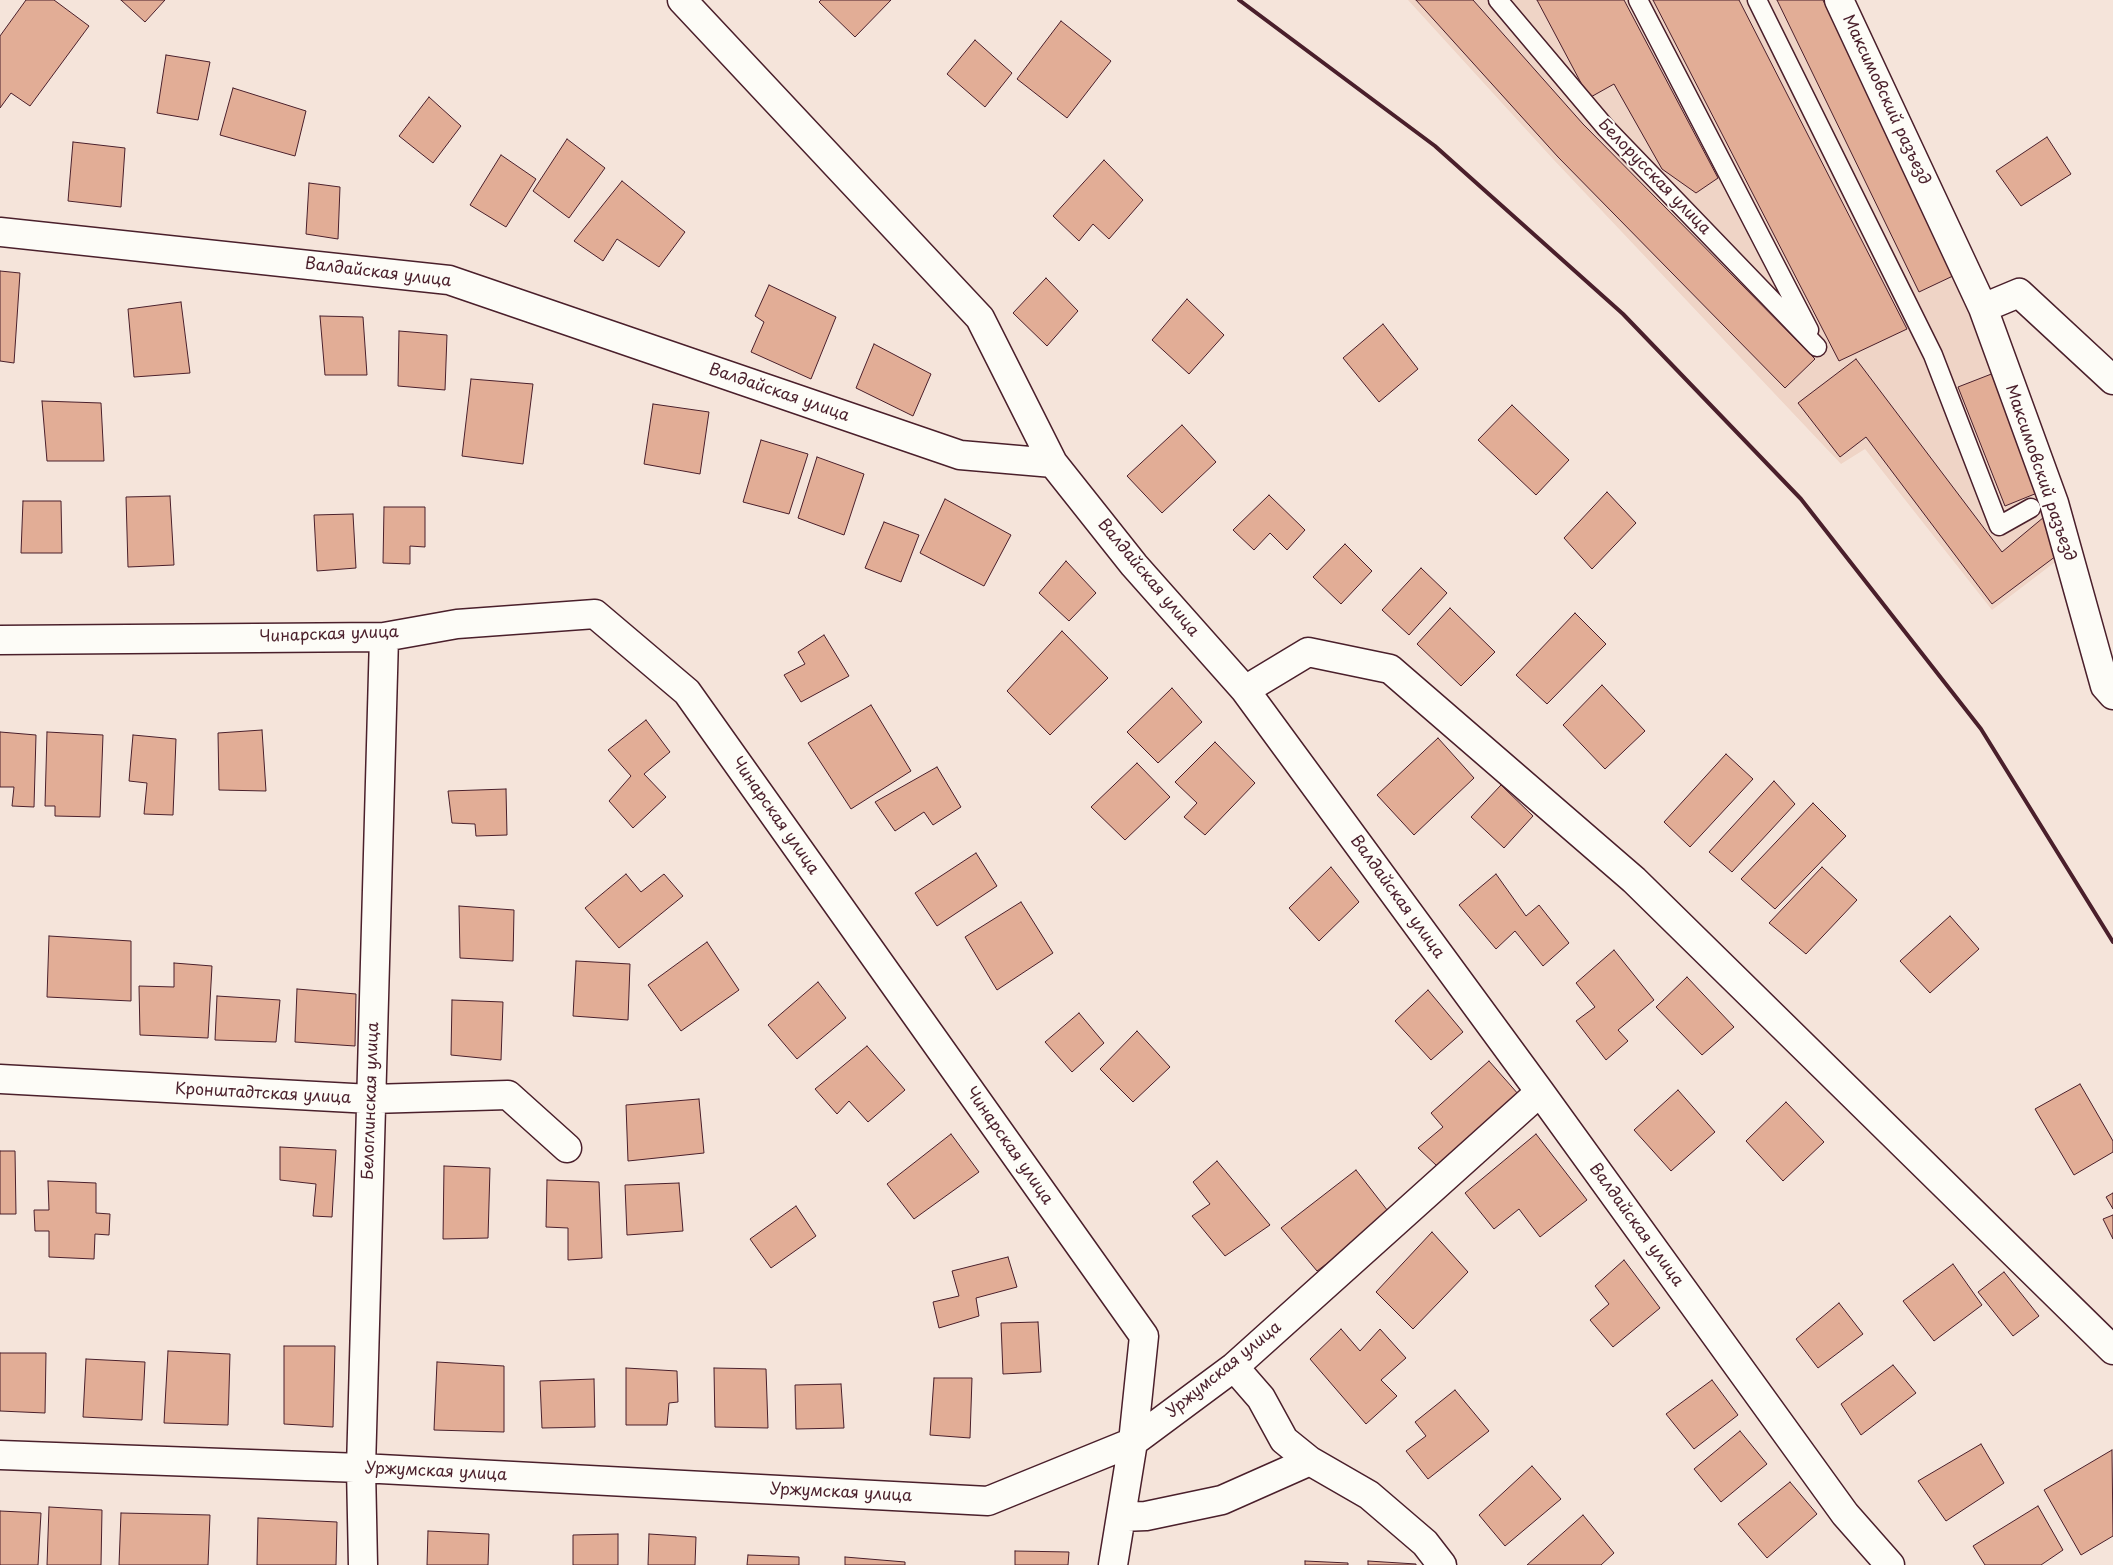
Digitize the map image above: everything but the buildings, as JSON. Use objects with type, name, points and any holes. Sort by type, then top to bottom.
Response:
[{"type":"street","points":[[682,0],[980,318],[1053,463]]},
{"type":"street","name":"Максимовский разъезд","points":[[1840,0],[1983,308],[2054,503],[2105,686],[2113,695]]},
{"type":"street","name":"Валдайская улица","points":[[0,232],[449,280],[960,455],[1053,463],[1134,565],[1245,690],[1540,1092],[1844,1514],[1890,1565]]},
{"type":"street","points":[[1983,308],[2019,293],[2113,380]]},
{"type":"street","name":"Чинарская улица","points":[[0,640],[384,637],[457,624],[595,614],[687,692],[1144,1336],[1133,1442],[1113,1565]]},
{"type":"street","name":"Белоглинская улица","points":[[363,1565],[361,1468],[384,637]]},
{"type":"street","points":[[1245,690],[1308,652],[1390,669],[1634,880],[2113,1350]]},
{"type":"street","name":"Кронштадтская улица","points":[[0,1079],[371,1099],[508,1095],[566,1148]]},
{"type":"street","name":"Уржумская улица","points":[[0,1455],[361,1468],[988,1501],[1133,1442],[1234,1367],[1540,1092]]},
{"type":"street","points":[[1234,1367],[1262,1398],[1284,1440],[1310,1461],[1369,1496],[1425,1544],[1442,1565]]},
{"type":"street","points":[[1121,1517],[1146,1516],[1222,1500],[1310,1461]]},
{"type":"lane","name":"Белорусская улица","points":[[1498,0],[1606,128],[1817,347],[1638,0]]},
{"type":"lane","points":[[1515,0],[1545,55]]},
{"type":"lane","points":[[1757,0],[1933,355],[1999,526],[2030,508]]},
{"type":"shaded area","points":[[1408,0],[1827,0],[1957,266],[2063,556],[1992,610],[1865,449],[1841,464],[1553,159]]},
{"type":"railway","points":[[1239,0],[1435,146],[1623,314],[1801,499],[1981,729],[2113,942]]}]
